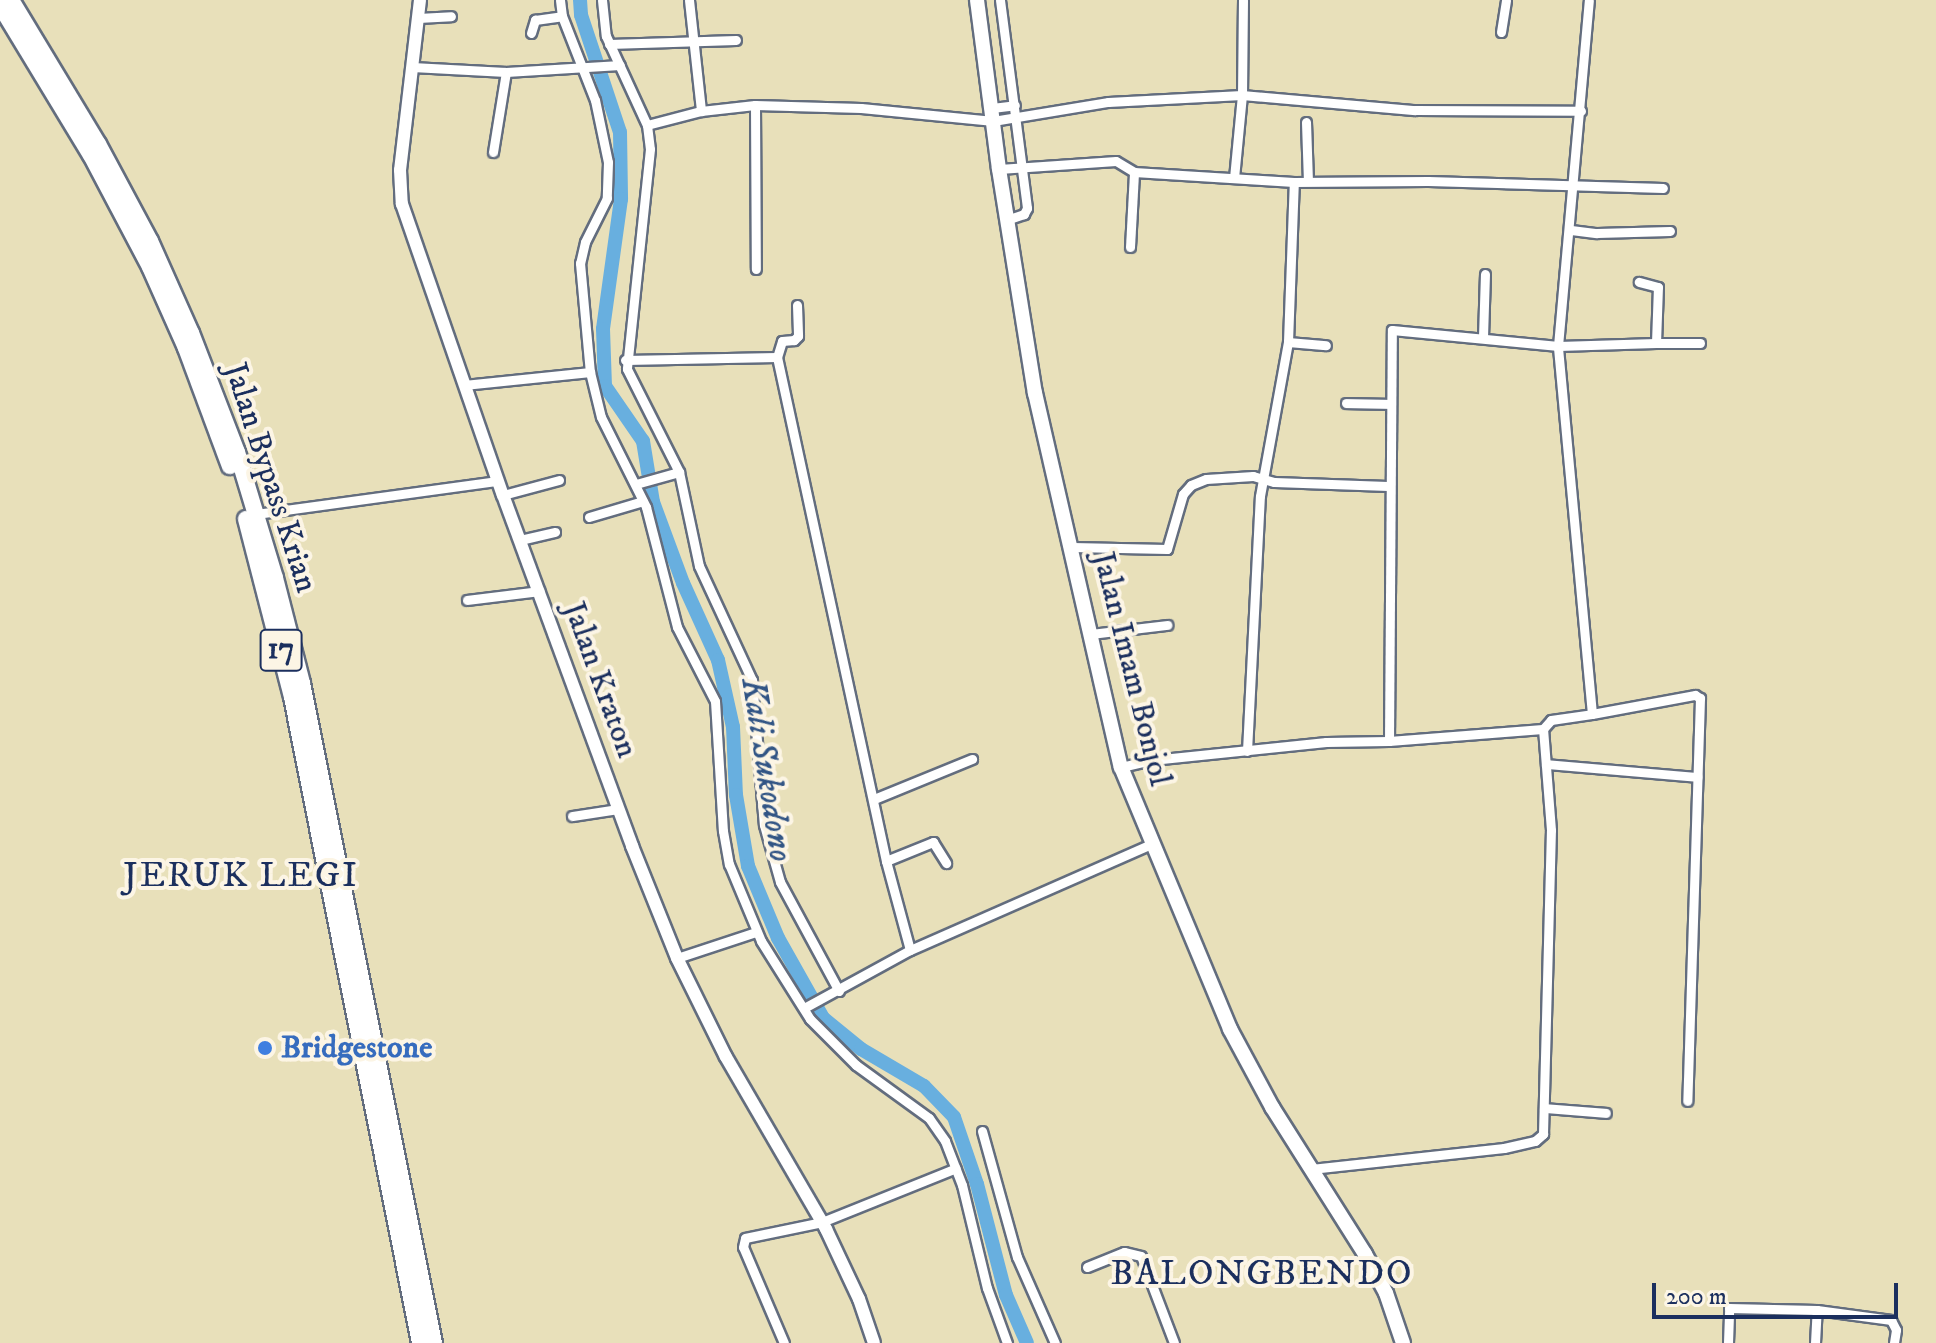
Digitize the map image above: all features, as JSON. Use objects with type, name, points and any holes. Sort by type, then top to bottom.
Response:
[{"type":"highway","name":"Jalan Bypass Krian","points":[[11,0],[98,144],[150,241],[221,407],[256,514],[302,683],[434,1343]]},
{"type":"highway","name":"Jalan Bypass Krian","points":[[0,5],[91,155],[150,267],[186,348],[233,477],[273,614],[292,697],[420,1343]]},
{"type":"main road","name":"Jalan Imam Bonjol","points":[[977,0],[999,169],[1035,393],[1121,767],[1230,1029],[1255,1079],[1386,1293],[1403,1343]]},
{"type":"street","name":"Jalan Kraton","points":[[420,0],[399,192],[464,385],[618,809],[677,958],[726,1057],[822,1222],[859,1299],[874,1343]]},
{"type":"street","points":[[560,0],[562,16],[595,100],[609,183],[604,205],[585,242],[580,263],[590,372],[601,417],[639,483],[677,627],[715,701],[726,856],[756,932],[807,1006],[816,1027],[847,1057],[929,1118],[945,1141],[956,1168],[991,1302],[1007,1343]]},
{"type":"street","points":[[602,0],[616,66],[647,125],[648,187],[625,360],[638,397],[675,473],[699,566],[752,680],[762,802],[770,853],[784,892],[837,992]]},
{"type":"street","points":[[689,0],[701,111]]},
{"type":"street","points":[[1000,0],[1027,208],[1024,214],[1007,220]]},
{"type":"street","points":[[1234,178],[1242,95],[1243,0]]},
{"type":"street","points":[[1501,32],[1506,0]]},
{"type":"street","points":[[1589,0],[1571,230],[1558,346],[1592,714]]},
{"type":"street","points":[[418,18],[451,16]]},
{"type":"street","points":[[531,33],[534,20],[562,16]]},
{"type":"street","points":[[609,44],[736,40]]},
{"type":"street","points":[[412,67],[506,72],[616,66]]},
{"type":"street","points":[[493,152],[506,72]]},
{"type":"street","points":[[647,125],[701,111],[755,105],[993,114],[1017,119],[1108,102],[1242,95],[1415,110],[1581,111]]},
{"type":"street","points":[[755,105],[756,269]]},
{"type":"street","points":[[993,114],[1015,105]]},
{"type":"street","points":[[1306,122],[1308,181]]},
{"type":"street","points":[[999,169],[1116,161],[1134,172],[1294,182],[1663,188]]},
{"type":"street","points":[[1130,247],[1134,172]]},
{"type":"street","points":[[1247,751],[1261,480],[1288,342],[1294,182]]},
{"type":"street","points":[[1571,230],[1670,231]]},
{"type":"street","points":[[1483,337],[1485,274]]},
{"type":"street","points":[[1639,282],[1658,287],[1656,343]]},
{"type":"street","points":[[797,305],[798,338],[782,341],[777,357],[886,861],[910,950]]},
{"type":"street","points":[[1389,741],[1388,486],[1392,330],[1558,346],[1700,343]]},
{"type":"street","points":[[1288,342],[1326,345]]},
{"type":"street","points":[[625,360],[777,357]]},
{"type":"street","points":[[464,385],[590,372]]},
{"type":"street","points":[[1346,403],[1390,404]]},
{"type":"street","points":[[639,483],[675,473]]},
{"type":"street","points":[[1072,547],[1164,550],[1170,545],[1181,498],[1191,485],[1206,479],[1230,477],[1388,486]]},
{"type":"street","points":[[503,495],[559,480]]},
{"type":"street","points":[[256,514],[498,481]]},
{"type":"street","points":[[589,517],[643,501]]},
{"type":"street","points":[[520,540],[555,532]]},
{"type":"street","points":[[467,600],[539,591]]},
{"type":"street","points":[[1091,634],[1167,625]]},
{"type":"street","points":[[1121,767],[1158,760],[1326,742],[1389,741],[1543,729],[1551,720],[1699,696],[1687,1101]]},
{"type":"street","points":[[1311,1169],[1504,1148],[1535,1141],[1543,1134],[1551,830],[1543,729]]},
{"type":"street","points":[[874,799],[972,759]]},
{"type":"street","points":[[1546,764],[1697,777]]},
{"type":"street","points":[[572,816],[618,809]]},
{"type":"street","points":[[886,861],[933,842],[946,863]]},
{"type":"street","points":[[807,1006],[910,950],[1151,844]]},
{"type":"street","points":[[677,958],[756,932]]},
{"type":"street","points":[[1544,1108],[1606,1113]]},
{"type":"street","points":[[982,1131],[1017,1257],[1055,1343]]},
{"type":"street","points":[[784,1343],[742,1243],[746,1238],[822,1222],[956,1168]]},
{"type":"street","points":[[1087,1267],[1124,1252],[1141,1256],[1174,1343]]},
{"type":"street","points":[[1728,1343],[1729,1308],[1817,1310],[1891,1320],[1896,1330],[1894,1343]]},
{"type":"street","points":[[1815,1343],[1817,1310]]},
{"type":"waterway","name":"Kali Sukodono","points":[[580,0],[581,15],[620,132],[621,199],[603,329],[605,386],[643,441],[653,502],[683,583],[718,660],[733,727],[736,795],[748,866],[778,938],[823,1018],[861,1049],[924,1086],[954,1117],[977,1184],[1006,1295],[1027,1343]]},
{"type":"place","name":"Bridgestone","points":[[265,1048]]},
{"type":"district","name":"JERUK LEGI","points":[[241,876]]},
{"type":"district","name":"BALONGBENDO","points":[[1262,1274]]}]
